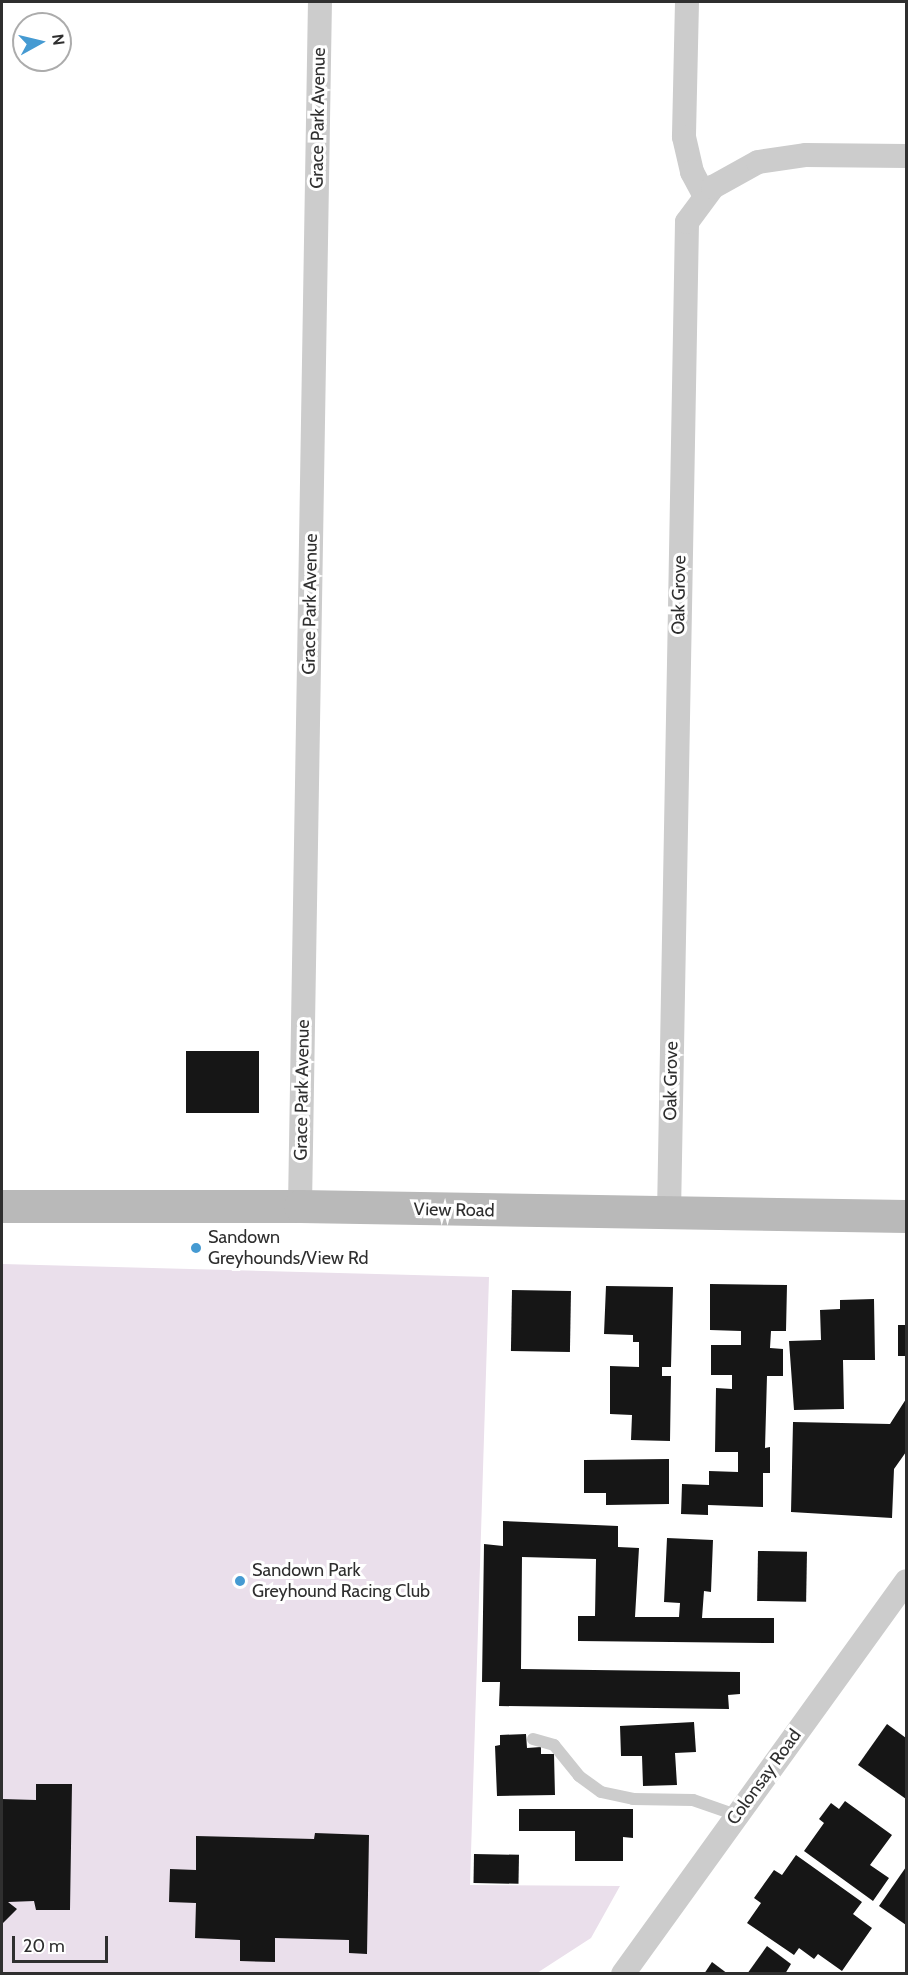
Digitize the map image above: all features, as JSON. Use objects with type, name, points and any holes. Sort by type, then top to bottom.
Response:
[{"type":"street","name":"Grace Park Avenue","points":[[300,1206],[320,2]]},
{"type":"street","points":[[687,2],[684,137],[692,172],[704,195]]},
{"type":"street","name":"Oak Grove","points":[[669,1214],[684,240],[687,222],[704,195],[747,166],[773,158],[906,156]]},
{"type":"street","name":"View Road","points":[[2,1206],[300,1206],[669,1214],[906,1216]]},
{"type":"street","name":"Colonsay Road","points":[[623,1974],[906,1581]]},
{"type":"lane","points":[[534,1740],[554,1745],[579,1776],[601,1792],[633,1799],[693,1800],[736,1815]]},
{"type":"shaded area","name":"Sandown Park Greyhound Racing Club","points":[[2,1264],[489,1277],[470,1885],[620,1886],[591,1938],[537,1973],[2,1974]]},
{"type":"building","points":[[186,1051],[259,1051],[259,1113],[186,1113]]},
{"type":"building","points":[[710,1284],[787,1285],[786,1331],[771,1331],[770,1348],[783,1349],[783,1376],[767,1376],[765,1448],[770,1447],[770,1473],[763,1473],[763,1507],[708,1505],[708,1515],[681,1514],[682,1484],[709,1485],[709,1471],[738,1472],[738,1452],[715,1452],[716,1388],[732,1389],[732,1375],[711,1375],[711,1345],[741,1345],[741,1331],[710,1330]]},
{"type":"building","points":[[606,1286],[673,1287],[671,1367],[662,1367],[662,1376],[671,1376],[670,1441],[631,1440],[632,1415],[610,1414],[610,1366],[639,1367],[639,1342],[633,1342],[633,1335],[604,1334]]},
{"type":"building","points":[[512,1290],[571,1291],[570,1352],[511,1351]]},
{"type":"building","points":[[874,1299],[875,1360],[843,1360],[844,1409],[794,1410],[789,1341],[821,1340],[820,1310],[840,1309],[840,1300]]},
{"type":"building","points":[[898,1325],[906,1325],[906,1356],[898,1356]]},
{"type":"building","points":[[906,1399],[906,1452],[894,1469],[892,1518],[791,1512],[793,1422],[890,1424]]},
{"type":"building","points":[[669,1459],[669,1504],[606,1505],[606,1493],[584,1493],[584,1460]]},
{"type":"building","points":[[503,1521],[618,1526],[618,1547],[639,1548],[635,1617],[679,1617],[680,1603],[664,1602],[667,1538],[713,1540],[711,1592],[704,1591],[702,1618],[774,1618],[774,1643],[578,1641],[578,1616],[595,1616],[596,1559],[522,1557],[521,1669],[740,1672],[740,1694],[728,1695],[729,1709],[499,1706],[500,1682],[482,1682],[484,1544],[503,1546]]},
{"type":"building","points":[[758,1551],[807,1552],[806,1602],[757,1601]]},
{"type":"building","points":[[694,1722],[696,1752],[675,1753],[677,1785],[643,1786],[642,1756],[621,1756],[620,1726]]},
{"type":"building","points":[[887,1724],[906,1738],[906,1799],[858,1765]]},
{"type":"building","points":[[526,1734],[527,1748],[541,1747],[541,1754],[554,1754],[555,1795],[497,1796],[495,1746],[500,1745],[500,1735]]},
{"type":"building","points":[[36,1784],[72,1784],[70,1910],[36,1910],[34,1901],[8,1902],[17,1909],[2,1924],[2,1799],[36,1800]]},
{"type":"building","points":[[845,1801],[892,1835],[870,1865],[889,1878],[873,1901],[804,1851],[824,1823],[819,1819],[831,1803],[839,1809]]},
{"type":"building","points":[[519,1809],[633,1809],[633,1838],[623,1837],[623,1861],[575,1861],[575,1831],[519,1831]]},
{"type":"building","points":[[315,1833],[369,1835],[367,1954],[349,1953],[349,1940],[275,1938],[275,1962],[240,1961],[240,1940],[195,1938],[196,1903],[169,1902],[170,1869],[196,1870],[196,1836],[314,1839]]},
{"type":"building","points":[[474,1854],[519,1855],[518,1884],[473,1883]]},
{"type":"building","points":[[796,1855],[862,1902],[853,1914],[872,1928],[842,1971],[818,1954],[814,1959],[799,1948],[794,1955],[747,1923],[761,1903],[754,1898],[774,1870],[782,1875]]},
{"type":"building","points":[[906,1867],[906,1925],[879,1906]]},
{"type":"building","points":[[767,1946],[791,1964],[785,1974],[747,1974]]},
{"type":"building","points":[[712,1962],[728,1974],[704,1974]]},
{"type":"place","name":"Sandown Greyhounds/View Rd","points":[[196,1248]]},
{"type":"place","name":"Sandown Park Greyhound Racing Club","points":[[240,1581]]}]
